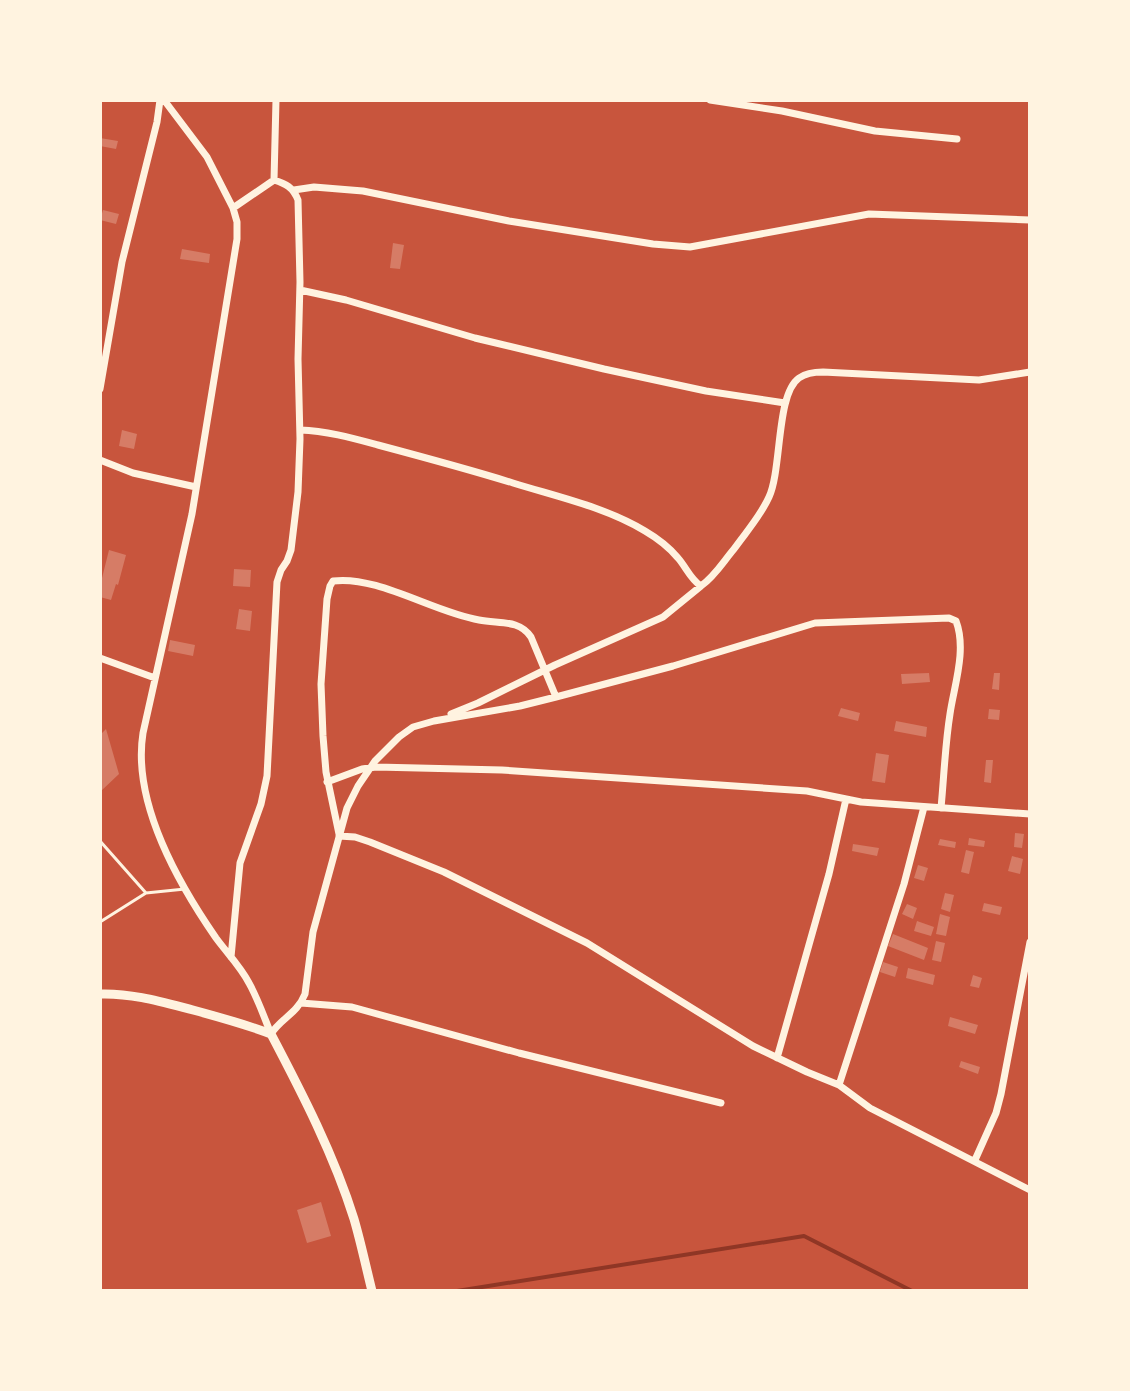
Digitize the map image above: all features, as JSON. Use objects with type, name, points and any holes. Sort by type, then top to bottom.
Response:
[{"type":"main road","points":[[100,991],[149,999],[271,1034],[331,1159],[353,1218],[372,1291]]},
{"type":"street","points":[[162,100],[207,157],[233,208],[237,239],[192,514],[141,748],[142,775],[153,817],[171,861],[217,939],[250,984],[271,1034]]},
{"type":"street","points":[[100,389],[122,262],[162,100]]},
{"type":"street","points":[[274,180],[276,100]]},
{"type":"street","points":[[710,100],[782,111],[875,131],[957,139]]},
{"type":"street","points":[[233,208],[274,180]]},
{"type":"street","points":[[231,957],[240,863],[261,804],[267,776],[277,582],[294,538],[298,492],[298,200],[287,184],[274,180]]},
{"type":"street","points":[[294,190],[314,187],[363,191],[509,221],[690,247],[869,214],[1030,220]]},
{"type":"street","points":[[300,290],[346,300],[475,338],[604,369],[706,391],[785,403]]},
{"type":"street","points":[[434,721],[663,617],[717,571],[750,531],[770,496],[785,403],[789,389],[797,379],[813,372],[979,380],[1030,372]]},
{"type":"street","points":[[300,430],[346,436],[435,459],[609,513],[659,540],[701,586]]},
{"type":"street","points":[[100,460],[133,473],[196,487]]},
{"type":"street","points":[[339,836],[324,759],[321,684],[327,599],[333,581],[358,582],[385,589],[461,617],[517,624],[526,629],[531,637],[556,697]]},
{"type":"street","points":[[271,1034],[277,1024],[286,1020],[301,1003],[305,994],[313,932],[347,808],[369,768],[413,727],[556,697],[815,623],[949,618],[956,621],[959,629],[959,650],[949,716],[941,808]]},
{"type":"street","points":[[100,658],[155,678]]},
{"type":"street","points":[[327,782],[369,768],[393,766],[502,770],[807,791],[846,799],[1030,814]]},
{"type":"street","points":[[777,1058],[829,874],[846,799]]},
{"type":"street","points":[[839,1085],[904,884],[924,807]]},
{"type":"street","points":[[339,836],[370,842],[444,872],[587,943],[753,1046],[839,1085],[870,1108],[1030,1190]]},
{"type":"street","points":[[975,1160],[1001,1094],[1030,942]]},
{"type":"street","points":[[301,1003],[352,1007],[519,1053],[721,1103]]},
{"type":"lane","points":[[100,841],[146,893]]},
{"type":"lane","points":[[100,922],[146,893],[185,889]]},
{"type":"building","points":[[100,138],[118,141],[116,149],[100,146]]},
{"type":"building","points":[[103,210],[119,214],[116,224],[100,220]]},
{"type":"building","points":[[393,243],[404,245],[400,269],[390,268]]},
{"type":"building","points":[[182,249],[210,254],[209,263],[180,259]]},
{"type":"building","points":[[122,430],[137,434],[134,449],[119,446]]},
{"type":"building","points":[[109,550],[126,555],[111,600],[100,597]]},
{"type":"building","points":[[234,569],[251,570],[250,587],[233,586]]},
{"type":"building","points":[[239,609],[252,611],[250,631],[236,629]]},
{"type":"building","points":[[170,640],[195,645],[193,656],[168,651]]},
{"type":"building","points":[[929,673],[930,682],[902,684],[901,674]]},
{"type":"building","points":[[994,673],[1000,673],[999,690],[992,689]]},
{"type":"building","points":[[841,708],[860,713],[858,721],[838,716]]},
{"type":"building","points":[[989,709],[1000,710],[999,720],[988,719]]},
{"type":"building","points":[[896,721],[927,727],[926,737],[894,731]]},
{"type":"building","points":[[106,729],[119,774],[100,792],[100,735]]},
{"type":"building","points":[[876,753],[889,755],[885,783],[872,781]]},
{"type":"building","points":[[986,760],[993,760],[991,783],[984,782]]},
{"type":"building","points":[[1015,833],[1024,834],[1022,848],[1014,847]]},
{"type":"building","points":[[969,838],[985,841],[984,847],[968,845]]},
{"type":"building","points":[[940,839],[956,842],[955,848],[938,845]]},
{"type":"building","points":[[853,844],[879,848],[877,856],[852,851]]},
{"type":"building","points":[[966,850],[974,852],[969,874],[961,872]]},
{"type":"building","points":[[1012,856],[1023,859],[1020,874],[1008,871]]},
{"type":"building","points":[[918,865],[928,868],[924,881],[914,878]]},
{"type":"building","points":[[945,893],[954,895],[950,912],[941,909]]},
{"type":"building","points":[[984,903],[1002,907],[1000,915],[982,911]]},
{"type":"building","points":[[907,904],[917,908],[913,919],[902,914]]},
{"type":"building","points":[[940,914],[950,917],[946,936],[936,934]]},
{"type":"building","points":[[917,921],[934,927],[931,936],[914,931]]},
{"type":"building","points":[[893,934],[928,948],[924,960],[888,946]]},
{"type":"building","points":[[936,941],[945,943],[941,962],[932,960]]},
{"type":"building","points":[[883,962],[898,967],[895,977],[880,972]]},
{"type":"building","points":[[908,968],[935,975],[933,985],[906,978]]},
{"type":"building","points":[[973,975],[982,978],[979,988],[970,986]]},
{"type":"building","points":[[950,1017],[978,1025],[975,1034],[948,1026]]},
{"type":"building","points":[[961,1061],[980,1067],[978,1074],[959,1067]]},
{"type":"building","points":[[321,1202],[331,1236],[307,1243],[297,1210]]},
{"type":"waterway","points":[[457,1291],[804,1236],[912,1291]]}]
